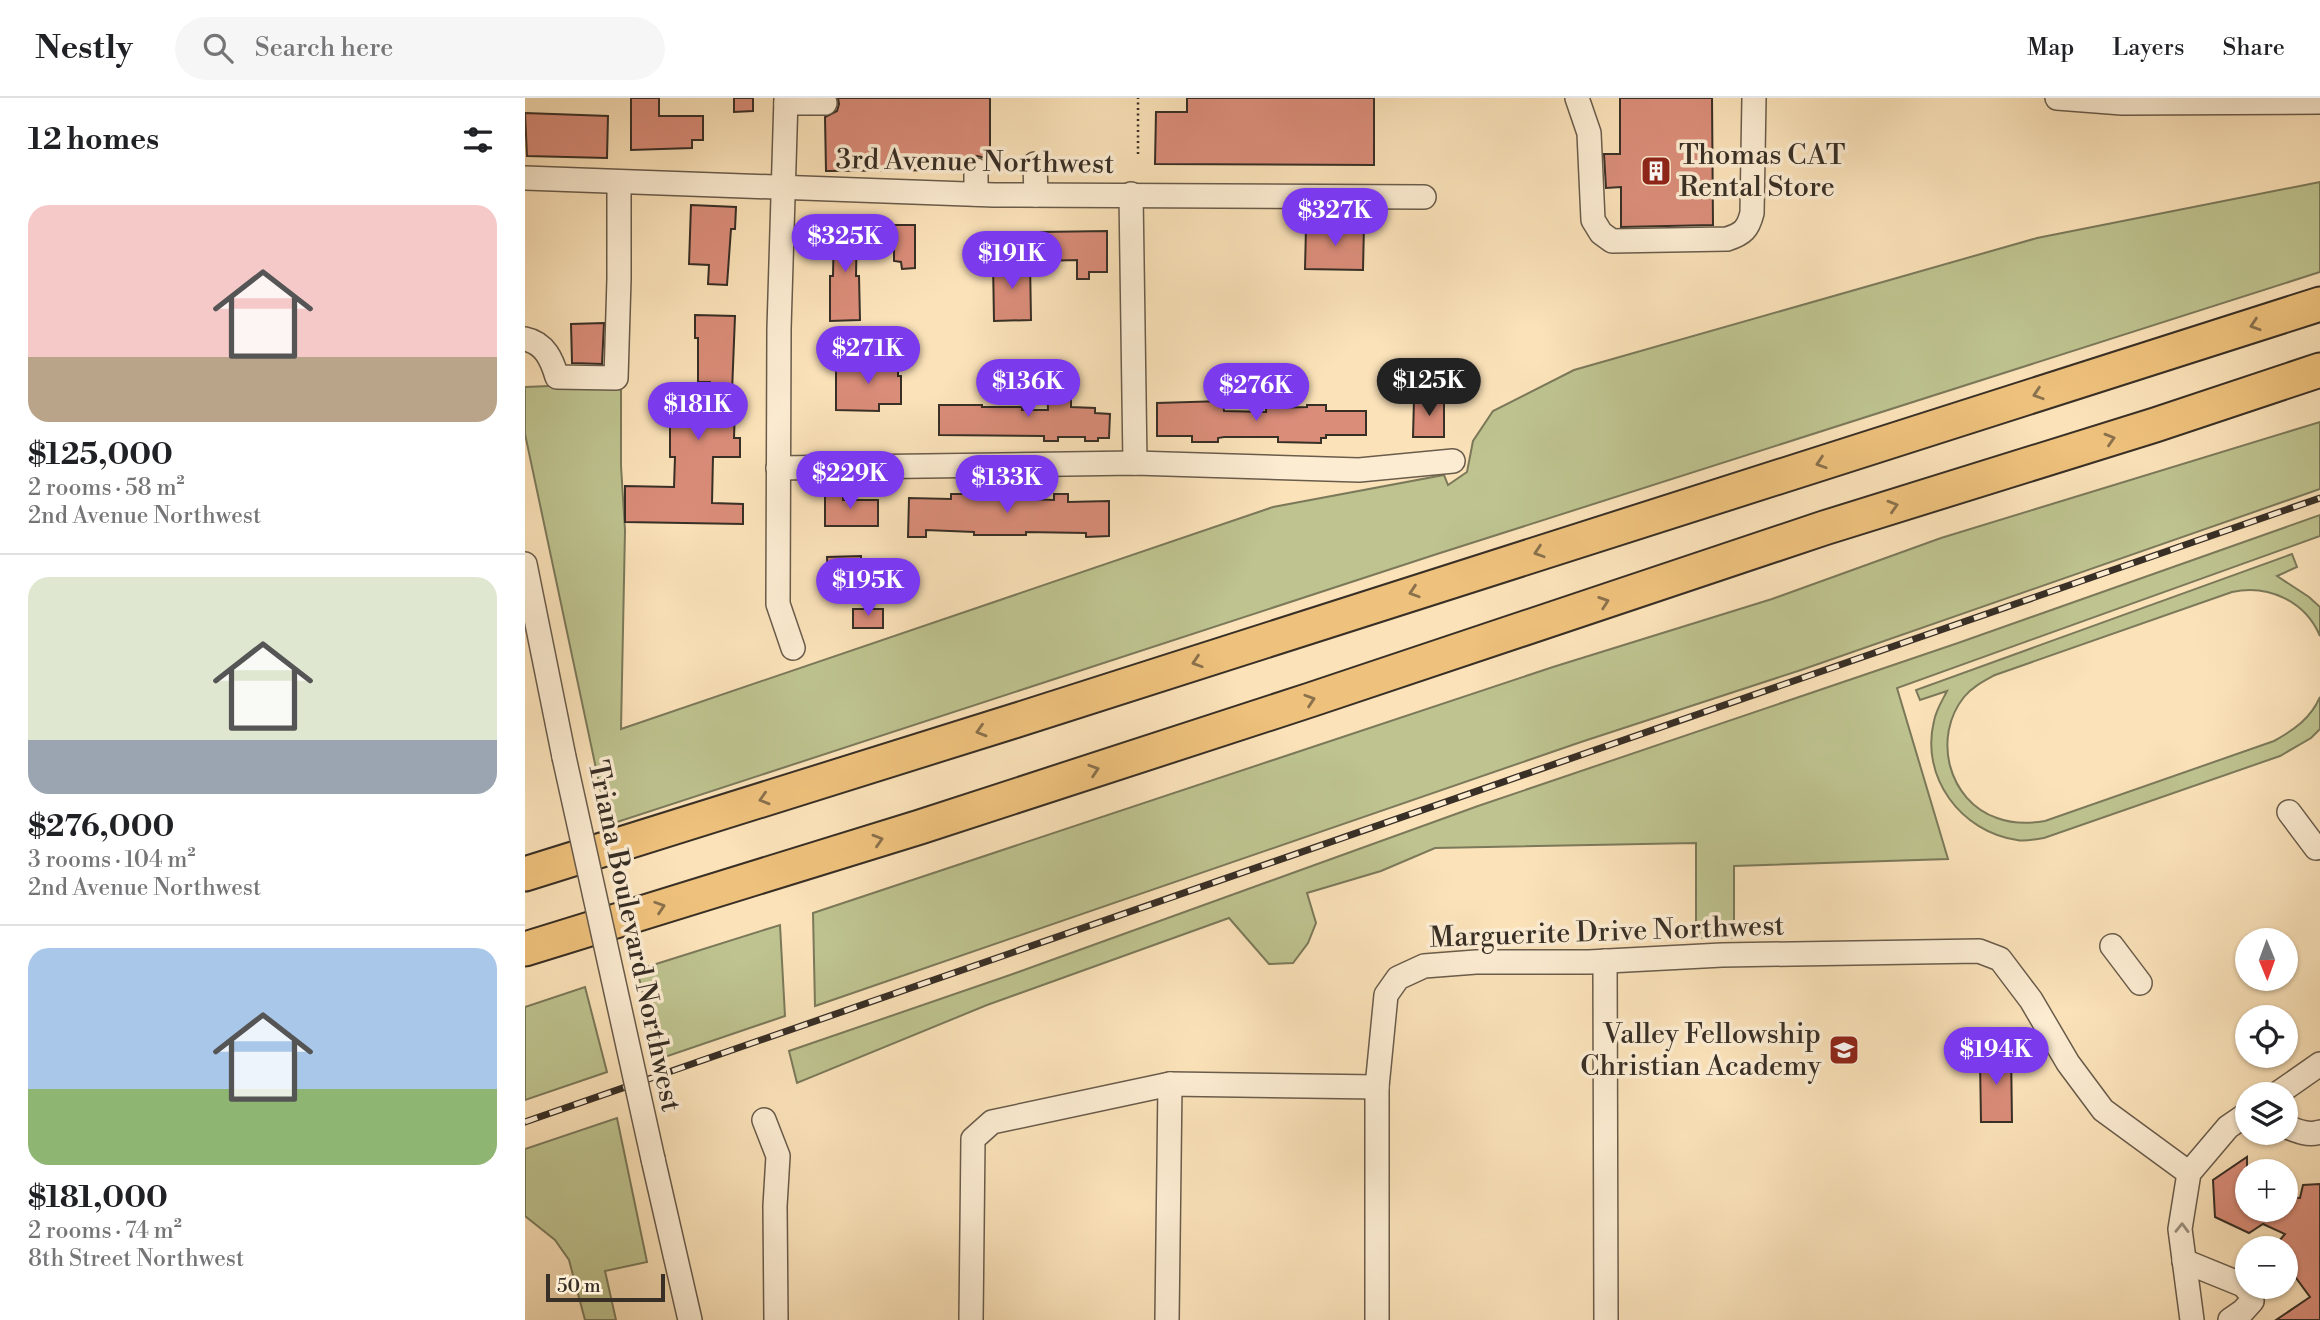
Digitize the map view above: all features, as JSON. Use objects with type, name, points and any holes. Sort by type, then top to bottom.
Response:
[{"type":"highway","points":[[525,874],[2320,304]]},
{"type":"highway","points":[[525,949],[920,827],[1837,524],[2155,425],[2320,370]]},
{"type":"street","points":[[1577,98],[1589,133],[1593,220],[1601,233],[1612,241],[1727,239],[1741,234],[1749,227],[1752,213],[1754,98]]},
{"type":"street","points":[[2057,98],[2122,103],[2189,100],[2320,102]]},
{"type":"street","points":[[793,648],[778,604],[779,329],[786,101],[825,103]]},
{"type":"street","points":[[1035,164],[1036,195]]},
{"type":"street","points":[[976,170],[976,194]]},
{"type":"street","name":"3rd Avenue Northwest","points":[[525,178],[976,194],[1424,197]]},
{"type":"street","points":[[525,339],[533,341],[550,356],[557,377],[616,378],[619,182]]},
{"type":"street","points":[[1131,194],[1135,463]]},
{"type":"street","points":[[778,468],[1135,463],[1359,470],[1453,461]]},
{"type":"street","name":"Triana Boulevard Northwest","points":[[525,564],[564,757],[690,1320]]},
{"type":"street","points":[[2289,812],[2316,848]]},
{"type":"street","points":[[2112,946],[2140,983]]},
{"type":"street","name":"Marguerite Drive Northwest","points":[[1377,1320],[1377,1087],[1386,995],[1398,978],[1425,966],[1722,955],[1979,951],[2000,959],[2031,1000],[2068,1063],[2103,1110],[2189,1173]]},
{"type":"street","points":[[1605,961],[1606,1320]]},
{"type":"street","points":[[2295,1082],[2320,1065]]},
{"type":"street","points":[[1167,1320],[1170,1084]]},
{"type":"street","points":[[971,1320],[974,1139],[992,1122],[1170,1084],[1377,1087]]},
{"type":"street","points":[[764,1120],[778,1156],[775,1206],[776,1320]]},
{"type":"street","points":[[2192,1320],[2180,1229],[2189,1173],[2235,1122]]},
{"type":"street","points":[[2298,1132],[2313,1135],[2320,1132]]},
{"type":"street","points":[[2185,1261],[2243,1285],[2251,1293],[2252,1301],[2230,1320]]},
{"type":"path","points":[[1138,154],[1139,98]]},
{"type":"green space","points":[[2320,182],[2320,272],[1437,554],[608,825],[525,434],[525,387],[621,383],[621,466],[625,530],[621,729],[1273,507],[1444,475],[1448,485],[1467,472],[1473,441],[1493,411],[1574,370],[2037,238]]},
{"type":"green space","points":[[2320,422],[2320,489],[1801,670],[1581,742],[815,1006],[813,913],[1553,667],[1772,599],[1941,538]]},
{"type":"green space","points":[[2320,515],[2320,536],[1897,688],[1948,859],[1734,866],[1734,938],[1696,938],[1696,843],[1435,848],[1381,871],[1307,893],[1316,923],[1308,943],[1293,963],[1269,964],[1229,918],[987,1005],[797,1083],[789,1051],[1010,975],[1478,806],[1958,643]]},
{"type":"green space","points":[[2292,554],[2297,567],[2277,576],[2320,607],[2320,636],[2305,613],[2284,598],[2259,591],[2232,592],[1995,675],[1974,687],[1964,697],[1954,713],[1947,748],[1950,766],[1967,798],[1980,810],[1997,818],[2027,823],[2045,821],[2274,741],[2301,723],[2320,697],[2320,729],[2311,738],[2280,756],[2044,838],[2027,841],[1997,835],[1978,826],[1962,814],[1949,798],[1939,781],[1931,742],[1935,717],[1947,691],[1920,700],[1916,690]]},
{"type":"green space","points":[[780,925],[785,1016],[659,1059],[637,970]]},
{"type":"green space","points":[[585,987],[607,1072],[525,1100],[525,1007]]},
{"type":"green space","points":[[617,1118],[647,1262],[605,1271],[616,1320],[585,1320],[569,1260],[555,1240],[525,1216],[525,1149]]},
{"type":"building","points":[[631,98],[659,98],[659,116],[703,116],[703,140],[692,140],[692,148],[631,150]]},
{"type":"building","points":[[734,98],[753,98],[753,111],[734,112]]},
{"type":"building","points":[[838,98],[990,98],[990,159],[977,156],[970,158],[964,162],[962,170],[826,171],[825,117],[837,111]]},
{"type":"building","points":[[1187,98],[1374,98],[1374,165],[1155,164],[1156,112],[1187,112]]},
{"type":"building","name":"Thomas CAT Rental Store","points":[[1620,98],[1712,98],[1713,225],[1621,227],[1621,187],[1606,188],[1604,154],[1620,154]]},
{"type":"building","points":[[525,113],[608,116],[607,158],[527,156]]},
{"type":"building","points":[[691,205],[736,207],[735,229],[731,229],[727,285],[708,284],[709,265],[689,264]]},
{"type":"building","points":[[834,222],[857,222],[856,276],[859,276],[860,320],[830,321]]},
{"type":"building","points":[[894,225],[915,225],[915,268],[902,269],[901,262],[894,261]]},
{"type":"building","points":[[1341,225],[1364,225],[1363,270],[1305,269],[1306,227],[1341,228]]},
{"type":"building","points":[[1107,231],[1107,272],[1089,272],[1089,279],[1077,279],[1077,260],[1041,261],[1040,232]]},
{"type":"building","points":[[1030,261],[1031,320],[994,321],[993,262]]},
{"type":"building","points":[[695,315],[735,316],[732,392],[741,392],[740,407],[735,407],[734,438],[740,438],[740,457],[713,457],[712,503],[743,504],[743,524],[625,522],[625,486],[674,487],[675,457],[670,457],[670,420],[709,420],[710,382],[698,382]]},
{"type":"building","points":[[604,323],[602,364],[572,363],[571,324]]},
{"type":"building","points":[[877,358],[898,359],[901,404],[879,404],[879,411],[836,410],[836,364],[877,365]]},
{"type":"building","points":[[1071,379],[1071,407],[1095,408],[1095,413],[1110,414],[1109,438],[1085,441],[1085,437],[1058,437],[1058,441],[1044,441],[1044,436],[939,435],[939,405],[1048,410],[1047,380]]},
{"type":"building","points":[[1414,399],[1444,399],[1444,437],[1413,437]]},
{"type":"building","points":[[1223,401],[1224,411],[1266,412],[1266,408],[1326,405],[1326,411],[1366,411],[1366,435],[1326,435],[1326,438],[1321,438],[1321,443],[1278,442],[1278,437],[1224,437],[1218,438],[1218,442],[1192,442],[1192,436],[1157,436],[1157,403]]},
{"type":"building","points":[[825,492],[843,492],[843,500],[878,500],[878,526],[825,526]]},
{"type":"building","points":[[951,494],[1026,494],[1026,499],[1054,500],[1054,494],[1068,494],[1068,502],[1109,501],[1109,536],[1086,537],[1086,533],[1026,532],[1026,535],[974,535],[974,532],[926,530],[926,537],[908,537],[909,498],[951,499]]},
{"type":"building","points":[[861,556],[861,581],[828,581],[827,557]]},
{"type":"building","points":[[853,609],[883,609],[883,628],[853,628]]},
{"type":"building","points":[[1987,1050],[2011,1050],[2012,1122],[1981,1122],[1980,1061],[1987,1061]]},
{"type":"building","points":[[2235,1165],[2235,1222],[2298,1222],[2298,1198],[2303,1185],[2320,1184],[2320,1320],[2276,1320],[2310,1297],[2298,1281],[2298,1236],[2283,1236],[2285,1234],[2263,1224],[2249,1233],[2215,1217],[2213,1180]]},
{"type":"railway","points":[[525,1122],[2320,498]]},
{"type":"place","name":"Thomas CAT Rental Store","points":[[1656,171]]},
{"type":"place","name":"Valley Fellowship Christian Academy","points":[[1844,1050]]}]
